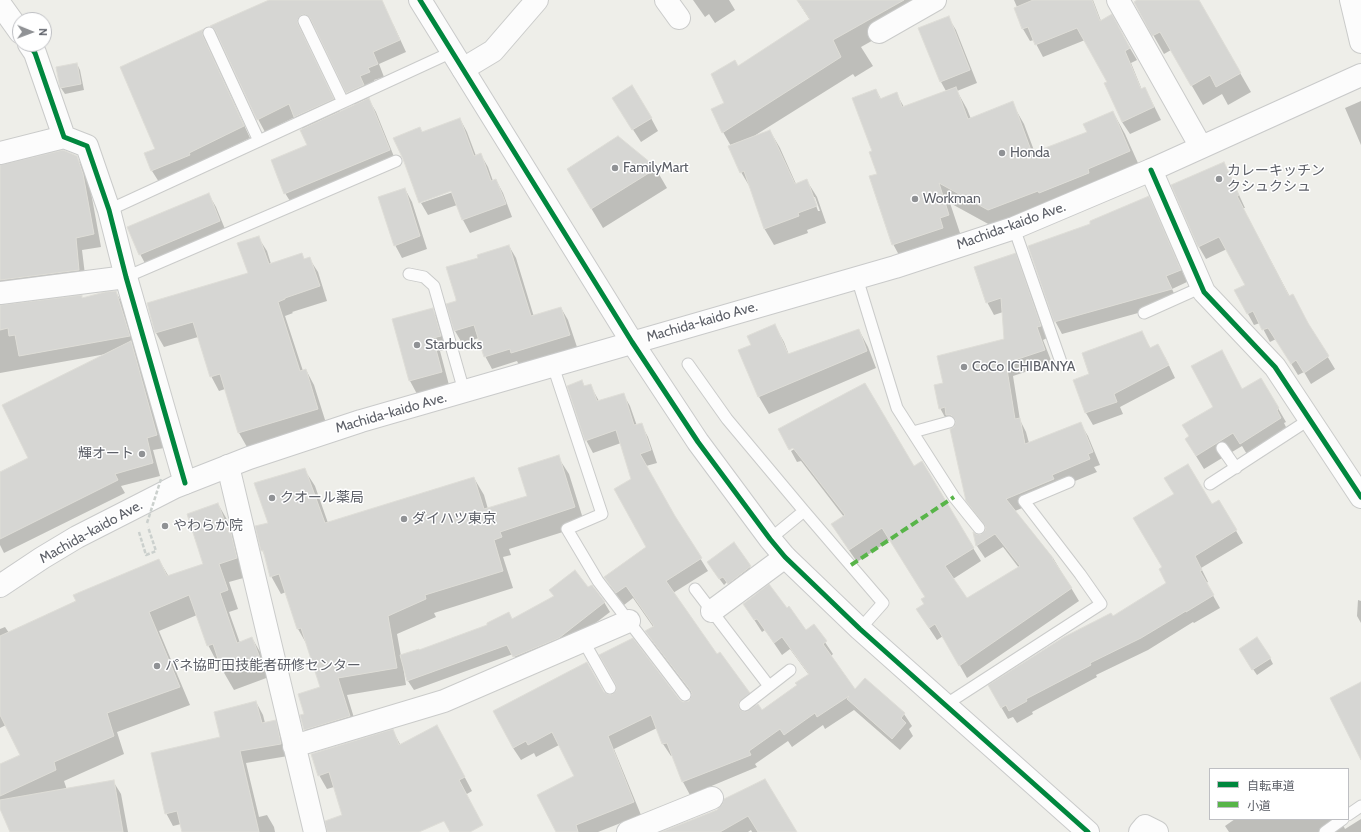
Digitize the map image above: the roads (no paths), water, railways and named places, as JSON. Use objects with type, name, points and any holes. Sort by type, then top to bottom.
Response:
[{"type":"street","points":[[420,0],[632,342],[698,442],[770,539],[785,557],[860,629],[945,705],[996,748],[1088,832]]},
{"type":"street","points":[[457,61],[493,51],[537,0]]},
{"type":"street","points":[[666,0],[678,18]]},
{"type":"street","points":[[879,32],[935,0]]},
{"type":"street","points":[[1118,0],[1201,147]]},
{"type":"street","points":[[1351,0],[1361,42]]},
{"type":"street","points":[[1,7],[12,21]]},
{"type":"street","points":[[34,52],[64,137]]},
{"type":"street","name":"Machida-kaido Ave.","points":[[0,586],[77,537],[185,483],[249,458],[347,425],[895,267],[1014,228],[1152,170],[1361,75]]},
{"type":"street","points":[[0,153],[64,137],[87,146],[109,210],[126,277],[185,483]]},
{"type":"street","points":[[1152,170],[1204,292],[1275,368],[1361,497]]},
{"type":"street","points":[[0,293],[126,277]]},
{"type":"street","points":[[228,466],[315,832]]},
{"type":"street","points":[[712,611],[785,557]]},
{"type":"street","points":[[294,746],[444,702],[629,622]]},
{"type":"street","points":[[628,832],[712,798]]},
{"type":"street","points":[[1140,832],[1145,826],[1157,832]]},
{"type":"lane","points":[[304,21],[343,102]]},
{"type":"lane","points":[[209,33],[259,140]]},
{"type":"lane","points":[[109,210],[343,102],[457,61]]},
{"type":"lane","points":[[126,277],[396,161]]},
{"type":"lane","points":[[1014,228],[1062,366]]},
{"type":"lane","points":[[409,274],[424,277],[434,286],[464,391]]},
{"type":"lane","points":[[857,278],[897,408],[954,497],[979,528]]},
{"type":"lane","points":[[1144,313],[1202,287]]},
{"type":"lane","points":[[688,364],[727,419],[883,602],[860,629]]},
{"type":"lane","points":[[552,366],[602,514],[567,529],[598,581],[685,695]]},
{"type":"lane","points":[[1210,484],[1310,419]]},
{"type":"lane","points":[[913,432],[949,422]]},
{"type":"lane","points":[[1222,448],[1236,468]]},
{"type":"lane","points":[[945,705],[1101,604],[1024,501],[1069,482]]},
{"type":"lane","points":[[770,539],[804,511]]},
{"type":"lane","points":[[695,589],[769,686]]},
{"type":"lane","points":[[584,642],[610,688]]},
{"type":"lane","points":[[745,705],[790,670]]},
{"type":"lane","points":[[1349,814],[1361,806]]},
{"type":"lane","points":[[1325,832],[1342,820]]},
{"type":"place","name":"Honda","points":[[1002,153]]},
{"type":"place","name":"FamilyMart","points":[[615,168]]},
{"type":"place","name":"カレーキッチン クシュクシュ","points":[[1219,179]]},
{"type":"place","name":"Workman","points":[[915,199]]},
{"type":"place","name":"Starbucks","points":[[417,345]]},
{"type":"place","name":"CoCo ICHIBANYA","points":[[964,367]]},
{"type":"place","name":"輝オート","points":[[142,454]]},
{"type":"place","name":"クオール薬局","points":[[272,498]]},
{"type":"place","name":"ダイハツ東京","points":[[404,519]]},
{"type":"place","name":"やわらか院","points":[[165,526]]},
{"type":"place","name":"パネ協町田技能者研修センター","points":[[157,666]]}]
